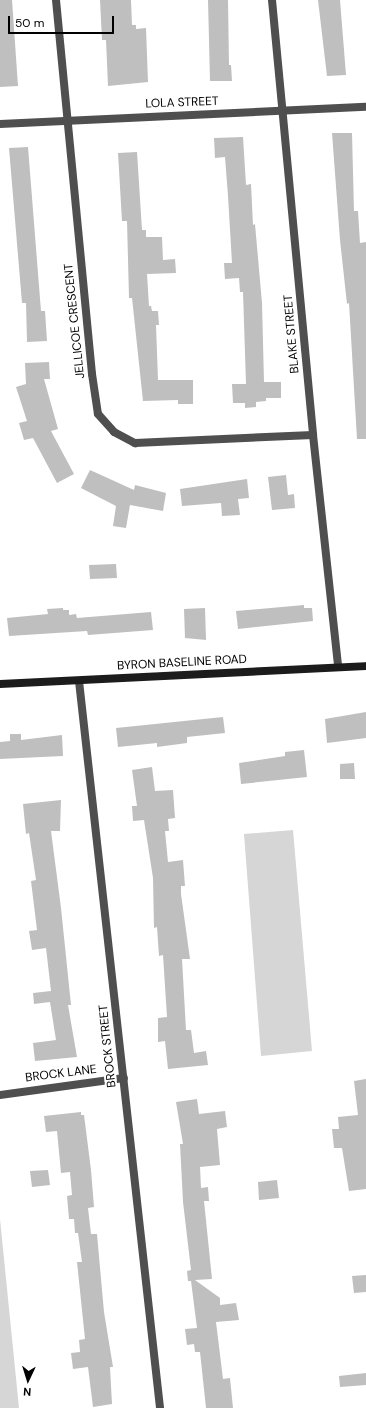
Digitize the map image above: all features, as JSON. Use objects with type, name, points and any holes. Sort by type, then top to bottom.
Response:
[{"type":"main road","name":"BYRON BASELINE ROAD","points":[[0,684],[79,681],[338,666],[366,666]]},
{"type":"street","name":"JELLICOE CRESCENT","points":[[56,0],[92,374],[98,414],[114,432],[135,442],[313,436]]},
{"type":"street","name":"BLAKE STREET","points":[[272,0],[284,111],[313,436],[338,666]]},
{"type":"street","name":"LOLA STREET","points":[[0,124],[366,107]]},
{"type":"street","name":"BROCK STREET","points":[[79,681],[160,1408]]},
{"type":"street","name":"BROCK LANE","points":[[0,1094],[124,1078]]},
{"type":"shaded area","points":[[293,830],[312,1051],[261,1056],[244,834]]},
{"type":"shaded area","points":[[0,1219],[19,1408],[0,1408]]},
{"type":"building","points":[[0,0],[12,0],[18,86],[0,87]]},
{"type":"building","points":[[100,0],[131,0],[132,25],[136,25],[136,29],[146,28],[148,82],[108,86],[106,40],[102,40]]},
{"type":"building","points":[[208,0],[228,0],[229,65],[231,65],[232,81],[210,81]]},
{"type":"building","points":[[318,0],[340,0],[346,75],[327,76]]},
{"type":"building","points":[[332,133],[352,133],[354,211],[358,211],[360,243],[366,242],[366,439],[357,439],[349,303],[347,304],[340,240]]},
{"type":"building","points":[[243,137],[246,185],[251,184],[253,225],[255,224],[262,303],[264,382],[281,382],[281,398],[266,398],[266,401],[256,402],[256,407],[245,408],[245,403],[233,403],[232,384],[246,384],[243,292],[240,292],[239,278],[225,279],[224,263],[232,263],[225,157],[215,158],[214,138]]},
{"type":"building","points":[[28,147],[41,311],[45,311],[47,341],[27,342],[26,303],[22,303],[9,148]]},
{"type":"building","points":[[137,152],[142,230],[146,230],[146,237],[162,237],[163,260],[175,259],[176,273],[147,274],[149,306],[151,306],[152,311],[158,311],[159,325],[156,325],[158,380],[193,380],[193,404],[178,404],[178,400],[143,401],[132,298],[129,298],[127,221],[122,221],[118,153]]},
{"type":"building","points":[[49,362],[50,379],[44,379],[58,429],[51,431],[74,474],[57,483],[33,438],[24,440],[19,423],[27,421],[16,387],[26,384],[25,363]]},
{"type":"building","points":[[90,470],[134,490],[135,485],[166,493],[163,511],[130,505],[126,528],[113,526],[116,506],[81,488]]},
{"type":"building","points":[[286,475],[288,495],[294,494],[295,508],[272,510],[268,477]]},
{"type":"building","points":[[247,479],[249,498],[238,499],[240,515],[222,516],[221,503],[182,506],[180,489]]},
{"type":"building","points":[[116,564],[117,578],[90,579],[89,565]]},
{"type":"building","points":[[304,605],[304,608],[312,608],[313,621],[238,629],[236,611]]},
{"type":"building","points":[[63,608],[63,610],[69,610],[69,615],[76,614],[77,618],[151,612],[153,630],[88,635],[87,631],[9,636],[7,618],[48,614],[47,609]]},
{"type":"building","points":[[205,608],[206,640],[185,638],[184,609]]},
{"type":"building","points":[[366,712],[366,738],[327,743],[325,719]]},
{"type":"building","points":[[223,717],[225,733],[187,737],[187,743],[157,747],[157,743],[118,747],[116,728]]},
{"type":"building","points":[[10,734],[21,734],[21,740],[62,735],[63,756],[0,759],[0,742],[10,741]]},
{"type":"building","points":[[304,750],[307,777],[241,784],[239,763],[285,756],[285,752]]},
{"type":"building","points":[[354,763],[355,779],[340,779],[340,764]]},
{"type":"building","points":[[152,767],[155,791],[173,790],[175,818],[168,819],[169,831],[165,831],[168,862],[183,860],[185,886],[181,886],[181,894],[190,959],[182,959],[186,1030],[191,1030],[194,1053],[206,1051],[208,1065],[168,1069],[165,1041],[158,1042],[158,1018],[167,1017],[163,955],[159,956],[157,927],[154,928],[153,878],[144,820],[133,821],[132,806],[137,806],[132,770]]},
{"type":"building","points":[[61,800],[60,831],[51,831],[71,1005],[68,1005],[77,1057],[35,1061],[33,1043],[56,1040],[50,1002],[34,1004],[33,993],[51,991],[46,948],[32,950],[29,931],[37,930],[31,881],[36,880],[29,833],[26,834],[23,804]]},
{"type":"building","points":[[366,1079],[366,1189],[349,1191],[342,1148],[334,1148],[332,1129],[339,1129],[338,1117],[358,1115],[354,1081]]},
{"type":"building","points":[[197,1099],[199,1114],[225,1111],[227,1127],[217,1129],[220,1165],[200,1167],[201,1188],[208,1187],[209,1201],[204,1201],[212,1279],[195,1280],[220,1298],[220,1305],[236,1303],[239,1320],[216,1322],[223,1379],[230,1378],[233,1408],[206,1408],[200,1352],[195,1352],[194,1344],[187,1345],[185,1329],[197,1328],[191,1281],[188,1281],[187,1271],[191,1270],[183,1202],[180,1144],[183,1144],[176,1102]]},
{"type":"building","points":[[81,1112],[81,1115],[84,1115],[91,1170],[94,1207],[88,1208],[91,1234],[97,1234],[104,1312],[113,1367],[110,1367],[112,1404],[93,1407],[88,1367],[73,1369],[71,1353],[80,1352],[79,1340],[85,1339],[77,1262],[82,1262],[78,1233],[75,1233],[74,1219],[69,1219],[67,1196],[72,1195],[70,1172],[61,1173],[57,1131],[46,1132],[44,1116]]},
{"type":"building","points":[[48,1170],[50,1185],[32,1187],[30,1171]]},
{"type":"building","points":[[277,1180],[279,1198],[259,1200],[258,1182]]},
{"type":"building","points":[[366,1275],[366,1292],[354,1293],[352,1276]]},
{"type":"building","points":[[366,1373],[366,1385],[340,1387],[339,1376]]}]
